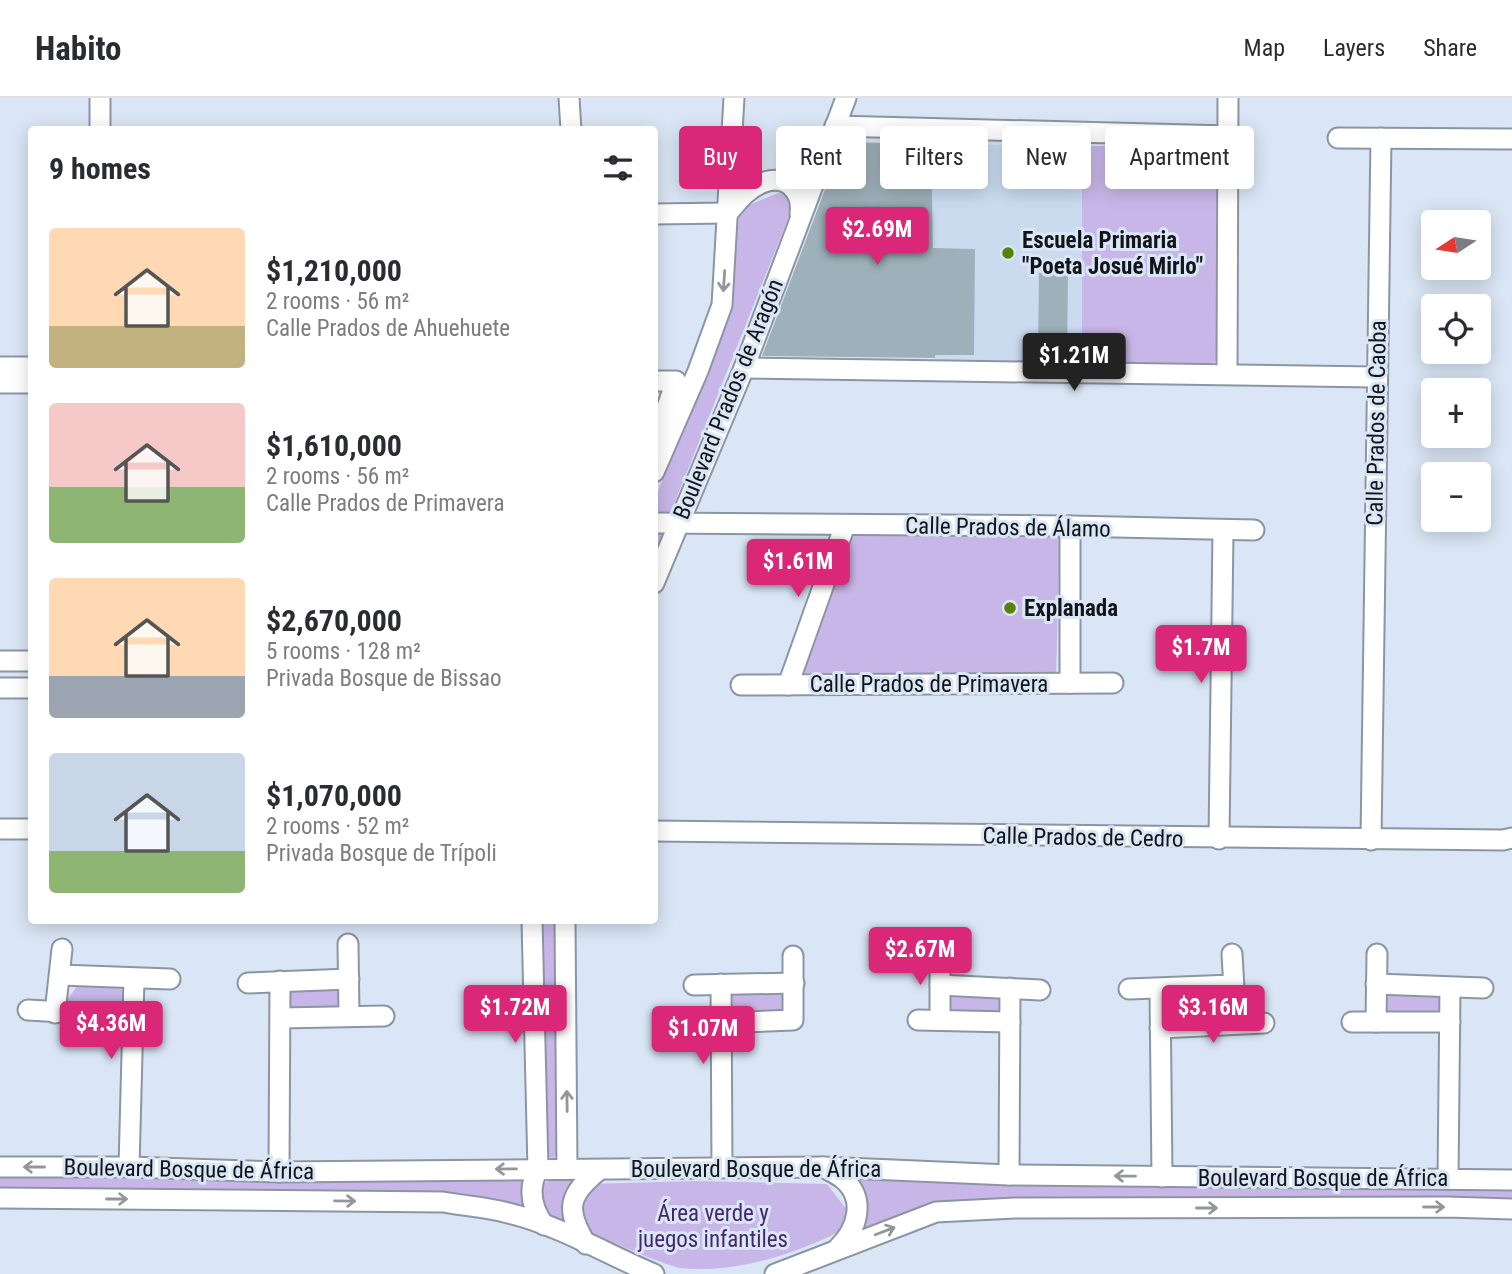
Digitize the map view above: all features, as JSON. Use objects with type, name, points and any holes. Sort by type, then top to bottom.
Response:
[{"type":"street","points":[[100,98],[100,126]]},
{"type":"street","points":[[569,98],[571,126]]},
{"type":"street","name":"Boulevard Prados de Aragón","points":[[658,463],[698,371],[722,305],[734,98]]},
{"type":"street","name":"Boulevard Prados de Aragón","points":[[835,126],[846,98]]},
{"type":"street","points":[[1228,98],[1229,126]]},
{"type":"street","points":[[866,127],[1105,133]]},
{"type":"street","points":[[1338,138],[1512,139]]},
{"type":"street","name":"Calle Prados de Caoba","points":[[1371,840],[1381,138]]},
{"type":"street","points":[[658,214],[728,213],[744,194],[761,184],[781,181],[797,191],[801,202],[799,219]]},
{"type":"street","name":"Boulevard Prados de Aragón","points":[[658,574],[744,369],[811,189]]},
{"type":"street","points":[[1227,374],[1229,189]]},
{"type":"street","points":[[0,366],[28,367]]},
{"type":"street","points":[[744,369],[1376,377]]},
{"type":"street","points":[[658,370],[698,371]]},
{"type":"street","points":[[658,382],[676,381],[658,431]]},
{"type":"street","points":[[0,383],[28,383]]},
{"type":"street","name":"Calle Prados de Álamo","points":[[658,523],[1254,530]]},
{"type":"street","name":"Calle Prados de Primavera","points":[[788,685],[845,525]]},
{"type":"street","name":"Calle Prados de Primavera","points":[[1070,526],[1070,683]]},
{"type":"street","points":[[1219,839],[1223,531]]},
{"type":"street","points":[[0,661],[28,661]]},
{"type":"street","points":[[0,675],[28,675]]},
{"type":"street","name":"Calle Prados de Primavera","points":[[741,685],[1113,682]]},
{"type":"street","points":[[0,688],[28,688]]},
{"type":"street","points":[[0,816],[28,816]]},
{"type":"street","points":[[0,829],[28,829]]},
{"type":"street","name":"Calle Prados de Cedro","points":[[658,831],[1219,839],[1512,838]]},
{"type":"street","points":[[533,924],[538,1169],[533,1178],[532,1198],[538,1217],[544,1225]]},
{"type":"street","points":[[565,924],[567,1169]]},
{"type":"street","points":[[348,944],[349,1016]]},
{"type":"street","points":[[55,1013],[62,948]]},
{"type":"street","points":[[1232,954],[1236,1023]]},
{"type":"street","points":[[1376,1022],[1377,954]]},
{"type":"street","points":[[940,955],[940,1019]]},
{"type":"street","points":[[723,1023],[793,1020],[793,956]]},
{"type":"street","points":[[60,975],[170,979]]},
{"type":"street","points":[[129,1167],[135,979]]},
{"type":"street","points":[[248,983],[349,979]]},
{"type":"street","points":[[279,1172],[280,981]]},
{"type":"street","points":[[694,985],[794,983]]},
{"type":"street","points":[[721,984],[722,1167]]},
{"type":"street","points":[[1376,984],[1483,988]]},
{"type":"street","points":[[940,985],[1040,990]]},
{"type":"street","points":[[1129,989],[1233,985]]},
{"type":"street","points":[[1009,1175],[1010,988]]},
{"type":"street","points":[[1448,1178],[1450,988]]},
{"type":"street","points":[[1160,989],[1162,1177]]},
{"type":"street","points":[[28,1010],[133,1016]]},
{"type":"street","points":[[281,1018],[384,1016]]},
{"type":"street","points":[[918,1020],[1010,1022]]},
{"type":"street","points":[[1352,1022],[1450,1022]]},
{"type":"street","points":[[1160,1028],[1264,1023]]},
{"type":"street","name":"Boulevard Bosque de África","points":[[0,1167],[129,1167],[279,1172],[823,1167],[1009,1175],[1512,1180]]},
{"type":"street","points":[[823,1167],[844,1180],[852,1190],[857,1206],[854,1228],[837,1249]]},
{"type":"street","points":[[586,1244],[573,1221],[573,1199],[578,1189],[599,1170]]},
{"type":"street","name":"Boulevard Bosque de África","points":[[0,1198],[443,1202],[508,1212],[586,1244],[634,1270],[654,1274]]},
{"type":"street","name":"Boulevard Bosque de África","points":[[775,1274],[938,1212],[1015,1208],[1512,1209]]},
{"type":"shaded area","name":"Escuela Primaria \"Poeta Josué Mirlo\"","points":[[988,145],[1002,145],[1002,189],[1082,189],[1082,362],[935,360],[932,189],[988,189]]},
{"type":"green space","points":[[1091,146],[1105,146],[1105,189],[1220,189],[1217,360],[1209,367],[1082,362],[1082,189],[1091,189]]},
{"type":"green space","points":[[778,193],[784,194],[788,200],[790,214],[658,544],[658,491],[729,308],[739,215],[747,206]]},
{"type":"green space","points":[[851,536],[1060,536],[1056,676],[803,673]]},
{"type":"green space","points":[[541,924],[558,924],[558,1155],[547,1157]]},
{"type":"green space","points":[[79,984],[124,986],[121,1010],[59,1010]]},
{"type":"green space","points":[[340,985],[341,1009],[290,1011],[291,987]]},
{"type":"green space","points":[[1384,991],[1440,993],[1440,1017],[1386,1016]]},
{"type":"green space","points":[[792,992],[791,1015],[732,1017],[730,993]]},
{"type":"green space","points":[[943,992],[1004,993],[1004,1016],[943,1014]]},
{"type":"green space","points":[[1228,994],[1229,1018],[1166,1022],[1166,996]]},
{"type":"green space","points":[[0,1175],[531,1179],[528,1211],[464,1196],[403,1192],[0,1188]]},
{"type":"green space","points":[[855,1177],[921,1182],[1512,1185],[1512,1201],[1276,1197],[942,1202],[860,1230],[864,1203],[862,1190]]},
{"type":"green space","points":[[555,1178],[574,1180],[566,1203],[567,1229],[549,1221],[541,1195],[543,1184]]},
{"type":"green space","name":"Área verde y juegos infantiles","points":[[697,1181],[827,1184],[847,1210],[842,1230],[763,1261],[699,1269],[666,1264],[579,1228],[579,1204],[587,1184]]},
{"type":"building","points":[[866,143],[880,143],[880,189],[932,189],[933,248],[975,249],[974,355],[935,355],[935,358],[762,356],[825,189],[866,189]]},
{"type":"building","points":[[1039,273],[1068,273],[1067,354],[1038,353]]},
{"type":"place","name":"Escuela Primaria \"Poeta Josué Mirlo\"","points":[[1008,253]]},
{"type":"place","name":"Explanada","points":[[1010,608]]}]
